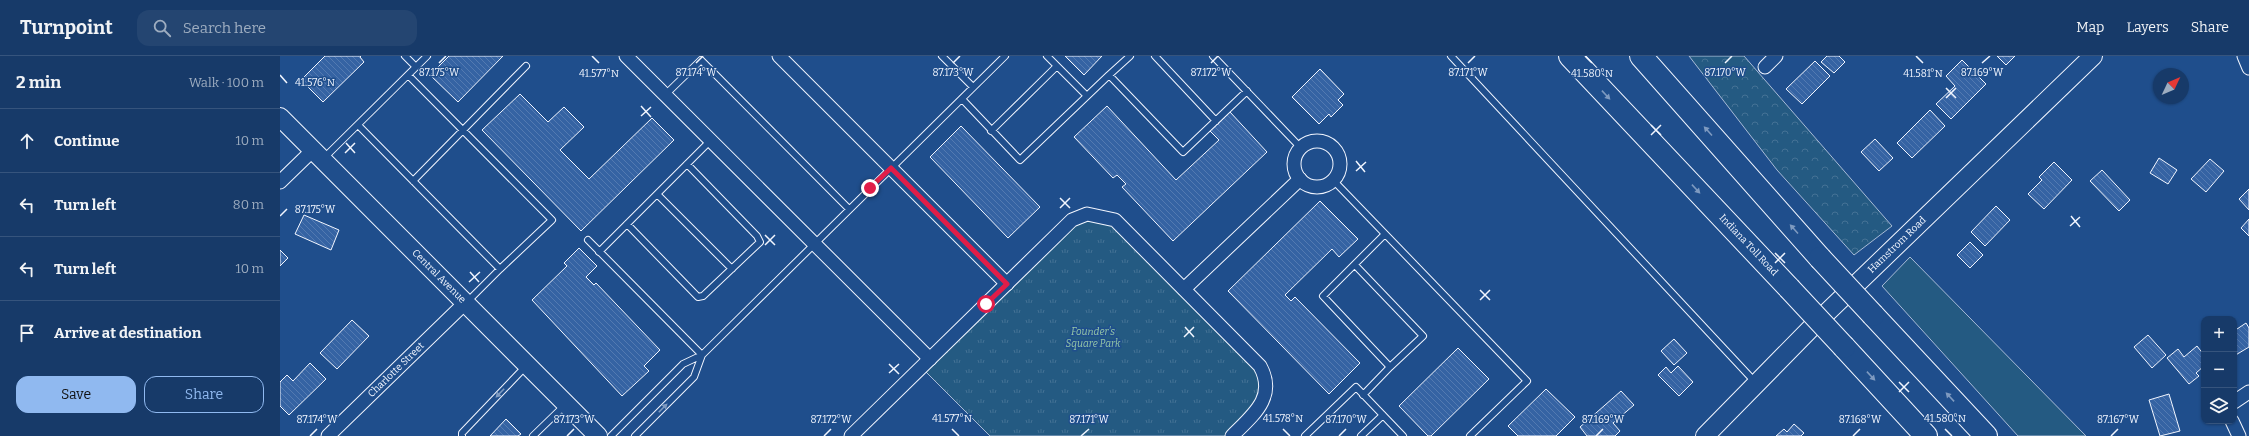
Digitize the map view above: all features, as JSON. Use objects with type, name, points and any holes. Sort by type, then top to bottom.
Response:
[{"type":"highway","name":"Indiana Toll Road","points":[[1570,56],[1789,288],[1926,436]]},
{"type":"highway","points":[[1641,56],[1820,258],[1986,436]]},
{"type":"street","points":[[626,56],[930,359]]},
{"type":"street","points":[[779,56],[1007,284]]},
{"type":"street","points":[[1765,67],[1776,56]]},
{"type":"street","name":"Hamstrom Road","points":[[1710,434],[1757,384],[2093,56]]},
{"type":"street","points":[[2244,56],[2249,68]]},
{"type":"street","name":"Central Avenue","points":[[280,117],[598,436]]},
{"type":"street","points":[[1320,140],[1334,147],[1338,153],[1340,167],[1334,180],[1327,185],[1312,187],[1300,179],[1294,167],[1294,160],[1300,147],[1306,143],[1320,140]]},
{"type":"street","points":[[280,182],[318,155]]},
{"type":"street","points":[[1184,289],[1300,179]]},
{"type":"street","points":[[851,436],[1072,220],[1087,214],[1115,220],[1260,366],[1266,377],[1266,394],[1257,412],[1232,436]]},
{"type":"street","name":"Charlotte Street","points":[[328,436],[466,303]]},
{"type":"street","points":[[2237,400],[2249,392]]},
{"type":"street","points":[[2233,424],[2239,436]]},
{"type":"lane","points":[[404,56],[416,67]]},
{"type":"lane","points":[[318,155],[358,125],[427,56]]},
{"type":"lane","points":[[942,56],[973,87]]},
{"type":"lane","points":[[611,436],[683,364],[702,356],[814,243],[1004,56]]},
{"type":"lane","points":[[1047,56],[1087,96]]},
{"type":"lane","points":[[962,99],[1020,160],[1130,56]]},
{"type":"lane","points":[[1155,56],[1216,121]]},
{"type":"lane","points":[[1213,56],[1300,147]]},
{"type":"lane","points":[[1451,56],[1757,384]]},
{"type":"lane","points":[[665,94],[701,60],[849,209]]},
{"type":"lane","points":[[413,181],[526,66]]},
{"type":"lane","points":[[992,131],[1057,66]]},
{"type":"lane","points":[[408,75],[552,220],[466,303]]},
{"type":"lane","points":[[1110,75],[1183,152],[1247,92]]},
{"type":"lane","points":[[358,125],[500,269]]},
{"type":"lane","points":[[599,252],[711,140]]},
{"type":"lane","points":[[627,224],[698,297],[703,296],[760,242],[757,236],[687,164]]},
{"type":"lane","points":[[1334,180],[1527,381],[1470,436]]},
{"type":"lane","points":[[657,194],[732,269]]},
{"type":"lane","points":[[1385,234],[1323,296],[1390,367]]},
{"type":"lane","points":[[588,240],[702,356]]},
{"type":"lane","points":[[1355,265],[1423,336],[1363,395]]},
{"type":"lane","points":[[635,436],[694,376],[702,356]]},
{"type":"lane","points":[[462,436],[462,433],[527,365]]},
{"type":"lane","points":[[1305,436],[1356,387],[1403,436]]},
{"type":"lane","points":[[533,436],[566,404]]},
{"type":"lane","points":[[1361,436],[1383,415]]},
{"type":"green space","points":[[1689,56],[1744,56],[1892,226],[1854,255],[1777,170]]},
{"type":"green space","name":"Founder's Square Park","points":[[1103,216],[1260,366],[1266,394],[1232,436],[990,436],[922,368],[1072,220]]},
{"type":"green space","points":[[1910,257],[2086,436],[2018,436],[1882,286]]},
{"type":"building","points":[[325,56],[361,56],[360,57],[364,62],[323,102],[301,80]]},
{"type":"building","points":[[449,56],[503,56],[458,102],[430,75]]},
{"type":"building","points":[[1065,56],[1102,56],[1084,75]]},
{"type":"building","points":[[1827,56],[1839,56],[1845,62],[1834,73],[1821,62]]},
{"type":"building","points":[[1997,56],[2015,56],[2006,65]]},
{"type":"building","points":[[1962,60],[1986,84],[1951,119],[1936,104],[1955,86],[1946,76]]},
{"type":"building","points":[[1815,61],[1830,76],[1802,104],[1786,89]]},
{"type":"building","points":[[1320,69],[1344,94],[1338,100],[1343,105],[1331,117],[1329,114],[1319,124],[1292,97]]},
{"type":"building","points":[[520,94],[548,122],[564,107],[584,127],[560,150],[589,179],[652,118],[674,140],[581,231],[482,130]]},
{"type":"building","points":[[1107,106],[1176,180],[1219,140],[1210,131],[1230,112],[1267,152],[1173,241],[1122,187],[1126,184],[1117,175],[1113,178],[1074,137]]},
{"type":"building","points":[[1930,110],[1945,126],[1912,158],[1897,143]]},
{"type":"building","points":[[961,126],[1040,207],[1008,238],[930,157]]},
{"type":"building","points":[[1875,139],[1893,158],[1879,171],[1861,152]]},
{"type":"building","points":[[2159,158],[2177,170],[2168,184],[2150,173]]},
{"type":"building","points":[[2210,159],[2224,171],[2206,192],[2191,179]]},
{"type":"building","points":[[2054,162],[2072,180],[2044,209],[2028,194],[2042,180],[2039,177]]},
{"type":"building","points":[[2102,170],[2130,200],[2119,211],[2090,181]]},
{"type":"building","points":[[2249,189],[2249,210],[2239,199]]},
{"type":"building","points":[[1320,201],[1358,239],[1339,257],[1332,249],[1285,295],[1291,301],[1295,297],[1360,363],[1329,394],[1228,291]]},
{"type":"building","points":[[1996,206],[2010,220],[1985,246],[1971,232]]},
{"type":"building","points":[[304,215],[339,230],[331,250],[295,234]]},
{"type":"building","points":[[2249,219],[2249,236],[2241,228]]},
{"type":"building","points":[[1970,242],[1983,255],[1970,268],[1957,255]]},
{"type":"building","points":[[579,248],[597,266],[586,277],[594,285],[596,283],[660,350],[644,366],[649,371],[622,396],[532,300],[567,266],[564,263]]},
{"type":"building","points":[[280,250],[288,258],[280,266]]},
{"type":"building","points":[[352,320],[369,336],[337,369],[320,353]]},
{"type":"building","points":[[2246,323],[2249,328],[2249,347],[2237,354],[2237,352],[2237,329]]},
{"type":"building","points":[[2148,335],[2166,355],[2152,368],[2134,347]]},
{"type":"building","points":[[1674,339],[1687,353],[1674,365],[1661,351]]},
{"type":"building","points":[[2197,346],[2201,351],[2201,369],[2196,373],[2199,376],[2189,384],[2167,358],[2178,349],[2184,357]]},
{"type":"building","points":[[1458,348],[1489,379],[1431,436],[1428,436],[1399,406]]},
{"type":"building","points":[[310,363],[326,379],[289,415],[280,406],[280,382],[287,375],[293,381]]},
{"type":"building","points":[[1678,366],[1693,382],[1679,396],[1658,375],[1666,367],[1671,373]]},
{"type":"building","points":[[1546,389],[1575,417],[1556,436],[1518,436],[1508,426]]},
{"type":"building","points":[[1621,391],[1634,405],[1613,423],[1620,431],[1615,436],[1587,436],[1580,427]]},
{"type":"building","points":[[2169,394],[2180,431],[2160,436],[2149,400]]},
{"type":"building","points":[[506,419],[521,434],[518,436],[490,436]]},
{"type":"building","points":[[1794,424],[1804,433],[1801,436],[1776,436],[1784,429],[1787,432]]},
{"type":"route","points":[[870,188],[891,168],[1007,284],[986,304]]}]
